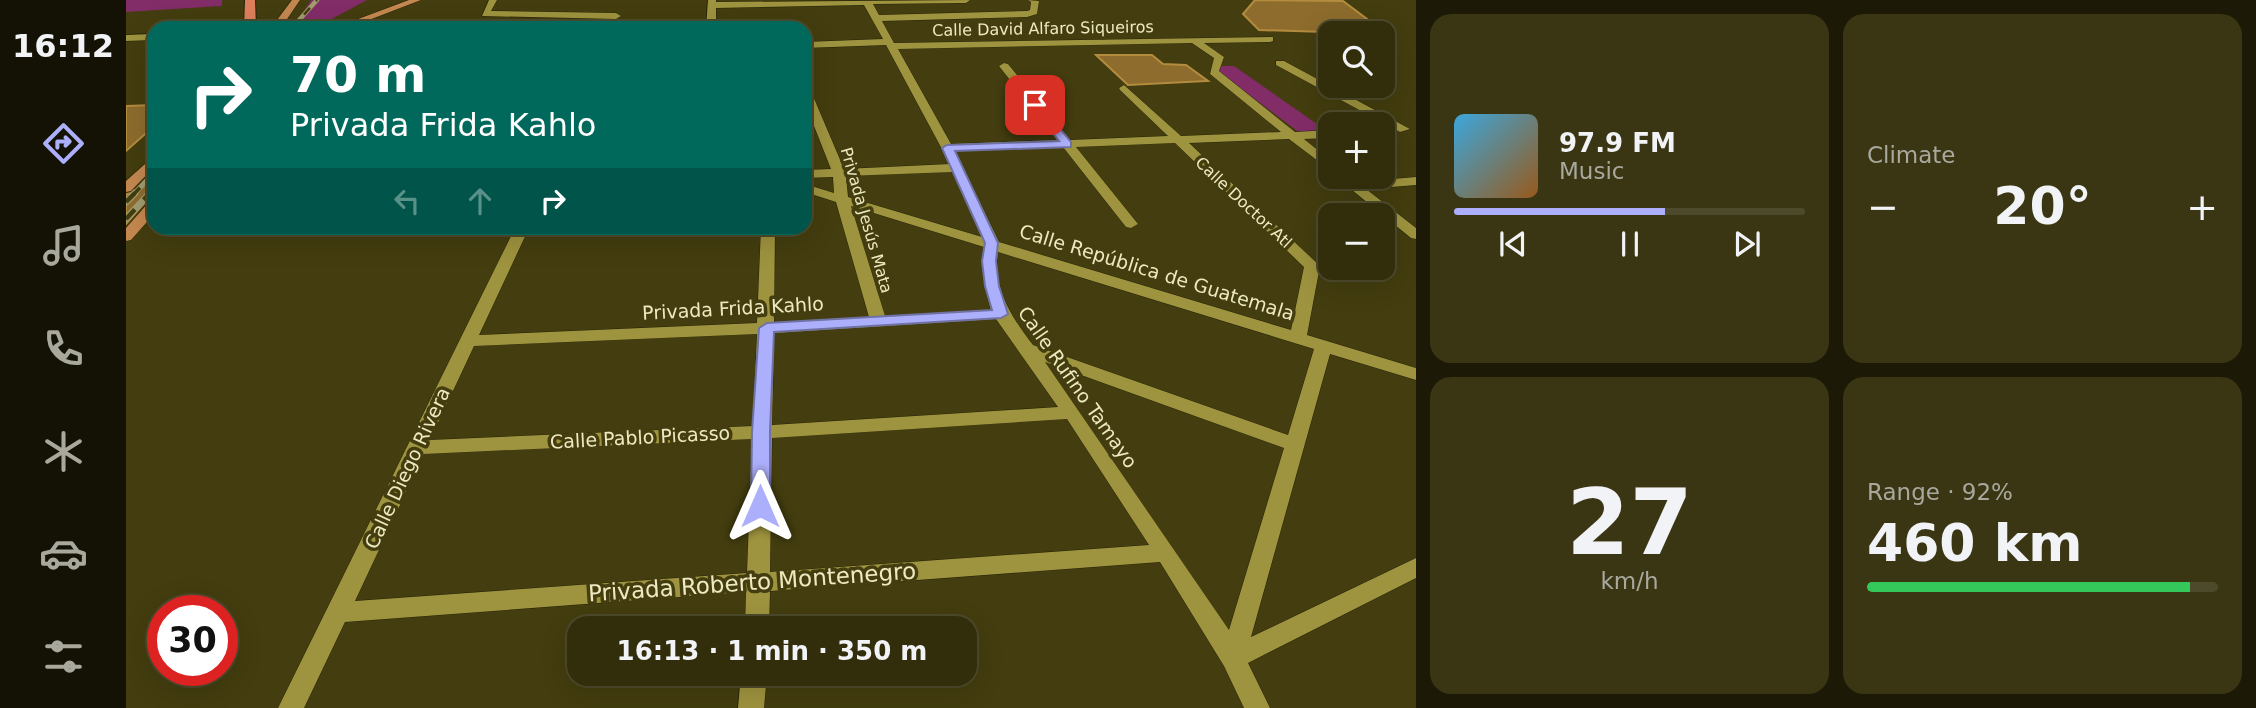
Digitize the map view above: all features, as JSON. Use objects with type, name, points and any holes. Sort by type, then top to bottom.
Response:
[{"type":"highway","points":[[250,0],[250,21]]},
{"type":"main road","points":[[282,21],[296,0]]},
{"type":"main road","points":[[358,21],[417,0]]},
{"type":"main road","points":[[341,21],[366,6]]},
{"type":"main road","points":[[126,188],[147,167]]},
{"type":"main road","points":[[126,237],[147,213]]},
{"type":"street","points":[[494,0],[485,14],[542,16],[618,12],[614,21]]},
{"type":"street","points":[[711,21],[712,3],[965,0]]},
{"type":"street","points":[[876,18],[1034,12],[1035,1],[1032,0]]},
{"type":"street","name":"Calle Rufino Tamayo","points":[[867,1],[958,168],[992,243],[989,261],[992,286],[1001,314],[1072,412],[1166,553],[1233,658],[1257,708]]},
{"type":"street","points":[[539,21],[542,16]]},
{"type":"street","points":[[1132,42],[1166,32],[1246,31]]},
{"type":"street","points":[[126,36],[147,35]]},
{"type":"street","name":"Calle David Alfaro Siqueiros","points":[[812,45],[1270,39]]},
{"type":"street","points":[[1196,42],[1219,57],[1214,72],[1318,156]]},
{"type":"street","points":[[1280,63],[1410,128]]},
{"type":"street","points":[[1004,66],[1131,224]]},
{"type":"street","name":"Calle Doctor Atl","points":[[1124,88],[1312,266],[1298,337]]},
{"type":"street","name":"Privada Jesús Mata","points":[[812,106],[839,173],[842,200],[879,322]]},
{"type":"street","points":[[947,148],[1318,135]]},
{"type":"street","points":[[812,174],[958,168]]},
{"type":"street","points":[[1395,183],[1416,181]]},
{"type":"street","points":[[1359,189],[1416,235]]},
{"type":"street","name":"Calle República de Guatemala","points":[[812,190],[1416,374]]},
{"type":"street","name":"Calle Diego Rivera","points":[[291,708],[519,235]]},
{"type":"street","points":[[758,616],[768,235]]},
{"type":"street","name":"Privada Frida Kahlo","points":[[467,341],[767,328],[1001,314]]},
{"type":"street","points":[[1233,658],[1324,345]]},
{"type":"street","points":[[1026,349],[1295,446]]},
{"type":"street","name":"Calle Pablo Picasso","points":[[417,447],[761,432],[1072,412]]},
{"type":"street","name":"Privada Roberto Montenegro","points":[[339,611],[1166,553]]},
{"type":"street","points":[[1233,658],[1416,567]]},
{"type":"street","points":[[751,708],[753,686]]},
{"type":"shaded area","points":[[126,0],[222,0],[222,6],[126,12]]},
{"type":"shaded area","points":[[311,0],[367,0],[328,21],[298,21]]},
{"type":"shaded area","points":[[1221,66],[1234,66],[1318,125],[1318,132],[1300,133],[1219,72]]},
{"type":"building","points":[[1255,0],[1343,1],[1370,21],[1318,21],[1318,32],[1259,30],[1243,14]]},
{"type":"building","points":[[1096,55],[1152,55],[1163,64],[1186,65],[1208,81],[1128,85]]},
{"type":"building","points":[[147,105],[147,132],[126,151],[126,106]]},
{"type":"building","points":[[147,178],[147,200],[126,224],[126,194],[133,193]]},
{"type":"railway","points":[[298,21],[317,0]]},
{"type":"railway","points":[[133,195],[147,180]]},
{"type":"railway","points":[[126,202],[133,195]]},
{"type":"railway","points":[[126,219],[147,196]]},
{"type":"route","points":[[760,506],[767,328],[1001,314],[992,286],[989,261],[992,243],[947,148],[1067,144],[1035,105]]}]
